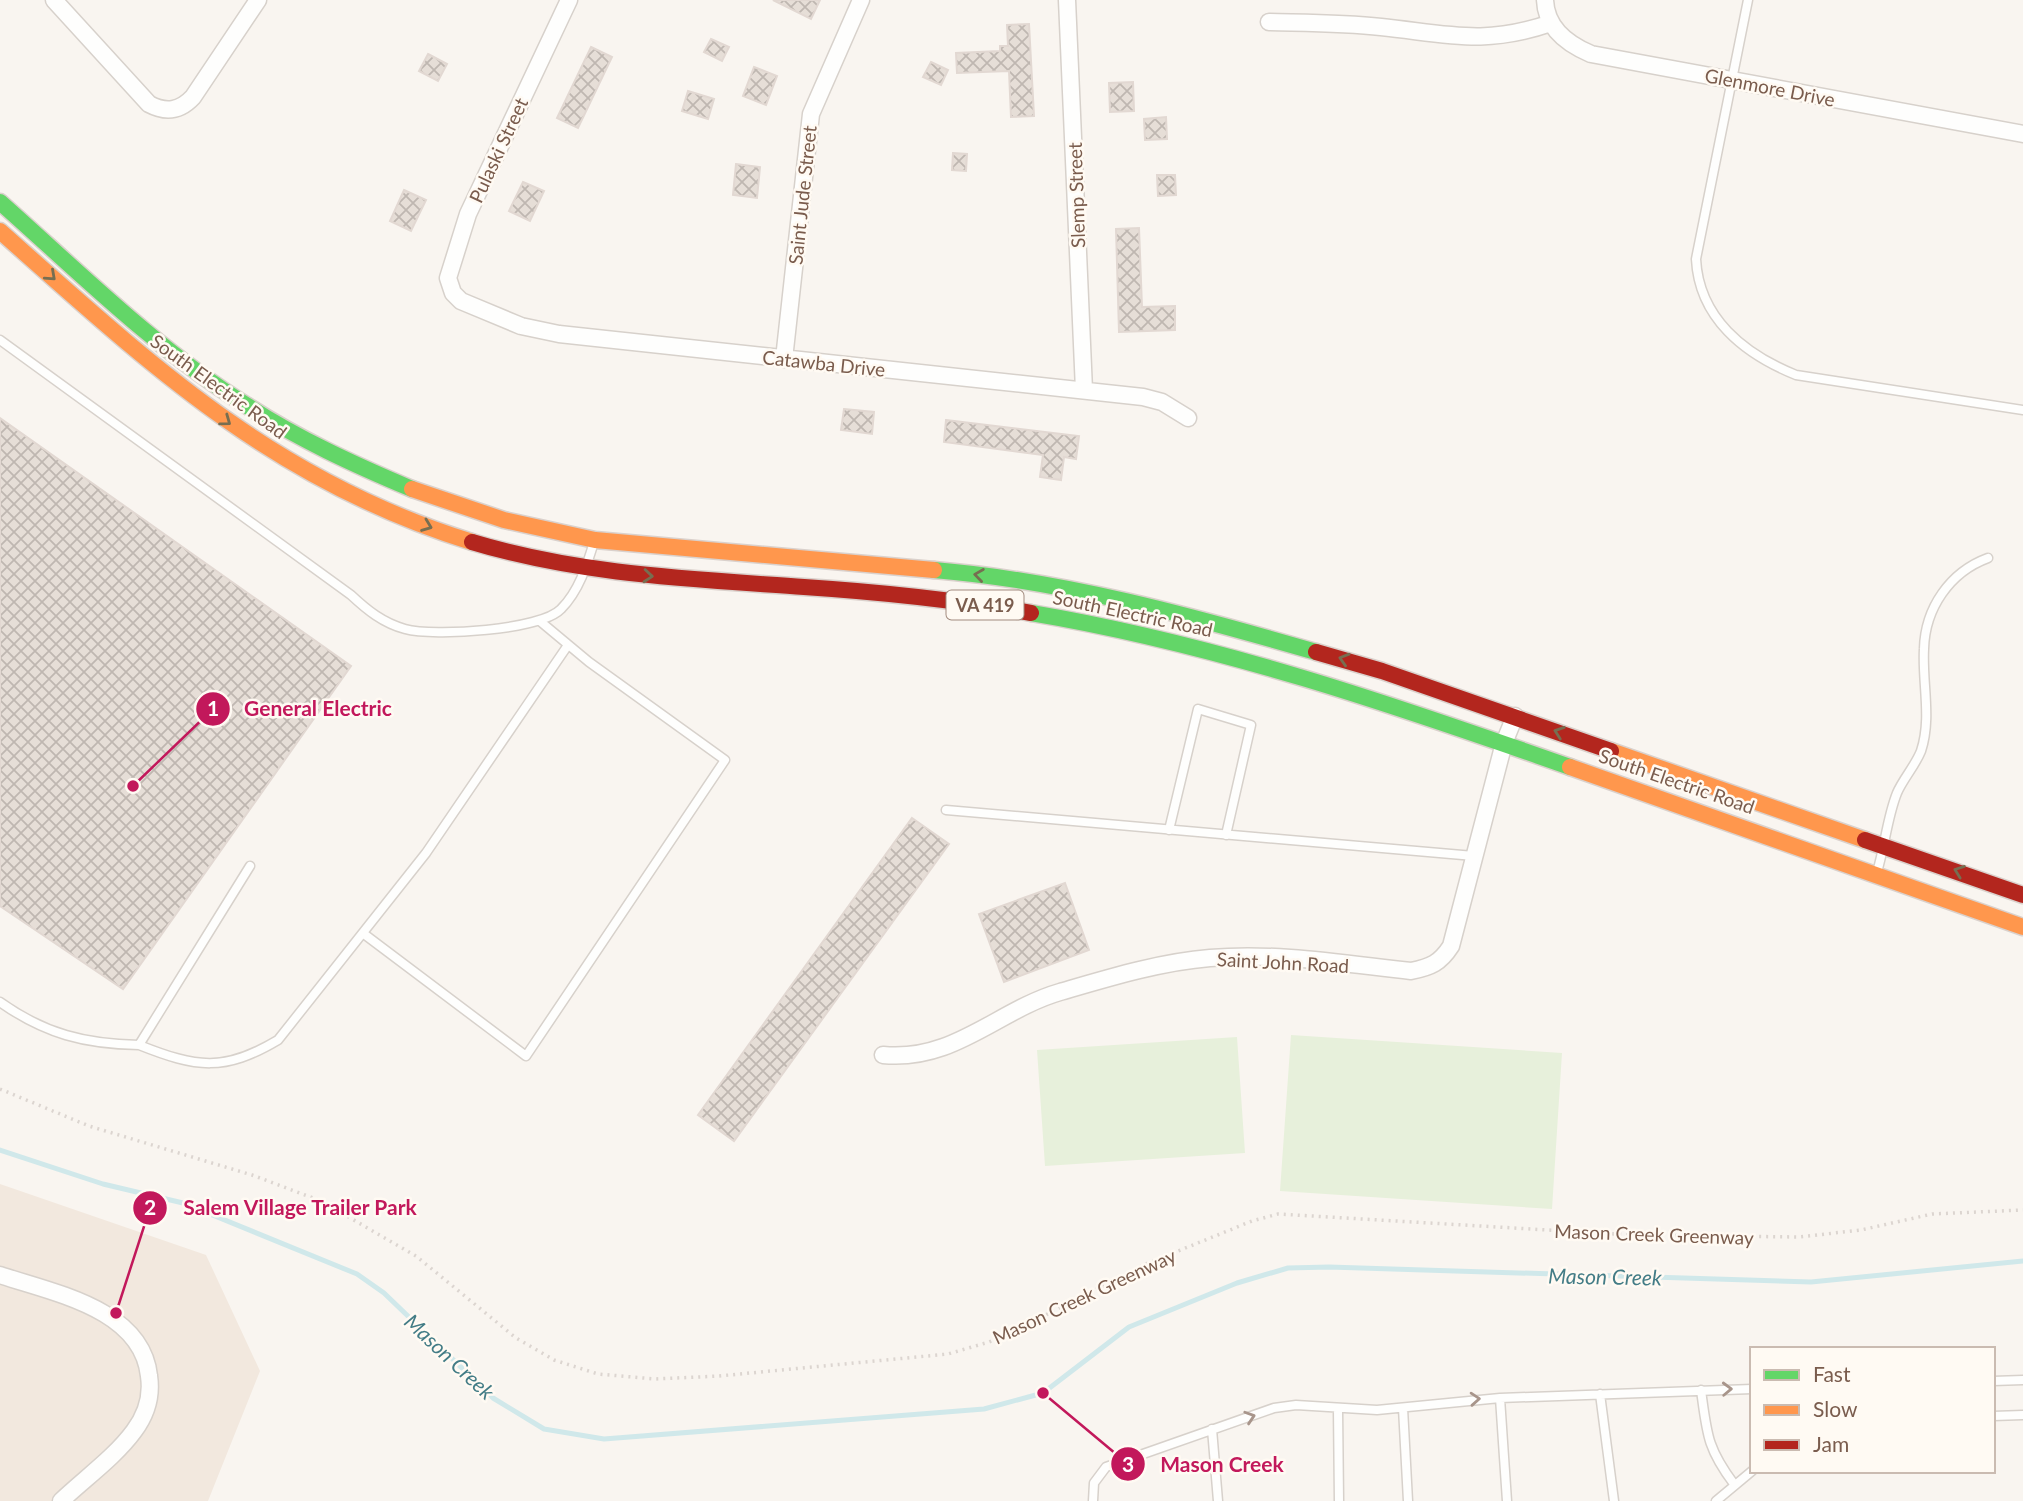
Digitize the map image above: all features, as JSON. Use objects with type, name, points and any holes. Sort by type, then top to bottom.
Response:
[{"type":"main road","name":"South Electric Road","points":[[0,202],[195,370],[296,436],[393,483],[434,498],[503,520],[595,540],[946,571],[1094,594],[1278,638],[1515,716],[2023,895]]},
{"type":"main road","name":"South Electric Road","points":[[0,230],[178,387],[282,458],[336,488],[435,530],[492,547],[586,569],[642,576],[872,592],[1049,616],[1242,658],[1348,690],[1504,743],[2023,927]]},
{"type":"street","points":[[54,0],[149,104],[158,109],[180,108],[193,97],[258,0]]},
{"type":"street","name":"Pulaski Street","points":[[460,301],[453,293],[448,278],[454,252],[468,214],[569,0]]},
{"type":"street","name":"Saint Jude Street","points":[[784,359],[811,114],[861,0]]},
{"type":"street","name":"Slemp Street","points":[[1067,0],[1084,390]]},
{"type":"street","points":[[1269,22],[1381,27],[1472,38],[1523,32],[1551,23],[1545,0]]},
{"type":"street","name":"Glenmore Drive","points":[[1551,23],[1561,37],[1591,54],[2023,134]]},
{"type":"street","name":"Catawba Drive","points":[[460,301],[521,326],[559,334],[1143,397],[1162,402],[1188,418]]},
{"type":"street","name":"Saint John Road","points":[[883,1055],[902,1057],[949,1046],[1056,993],[1210,958],[1300,959],[1411,971],[1429,968],[1441,961],[1451,946],[1504,743],[1515,716]]},
{"type":"street","points":[[0,1275],[110,1315],[129,1330],[148,1364],[150,1385],[142,1419],[132,1433],[61,1501]]},
{"type":"lane","points":[[1748,0],[1734,81],[1696,259],[1702,296],[1721,323],[1752,352],[1771,365],[1796,375],[2023,410]]},
{"type":"lane","points":[[0,340],[386,622],[402,628],[436,634],[541,622],[561,610],[586,569],[595,540]]},
{"type":"lane","points":[[1876,873],[1886,845],[1897,794],[1921,751],[1926,721],[1924,648],[1928,626],[1947,585],[1960,572],[1988,558]]},
{"type":"lane","points":[[364,934],[526,1056],[725,760],[568,645],[541,622]]},
{"type":"lane","points":[[0,1002],[46,1029],[73,1039],[139,1045],[189,1062],[214,1064],[248,1058],[278,1040],[426,853],[568,645]]},
{"type":"lane","points":[[1170,830],[1198,709],[1251,725],[1226,835]]},
{"type":"lane","points":[[946,810],[1474,856]]},
{"type":"lane","points":[[139,1045],[250,866]]},
{"type":"lane","points":[[1995,1381],[2023,1380]]},
{"type":"lane","points":[[1093,1501],[1094,1483],[1106,1467],[1275,1408],[1296,1405],[1338,1409],[1403,1408],[1500,1398],[1750,1388]]},
{"type":"lane","points":[[1701,1390],[1708,1441],[1714,1456],[1734,1484]]},
{"type":"lane","points":[[1600,1394],[1614,1501]]},
{"type":"lane","points":[[1500,1398],[1507,1501]]},
{"type":"lane","points":[[1403,1408],[1408,1501]]},
{"type":"lane","points":[[1338,1409],[1339,1501]]},
{"type":"lane","points":[[1995,1416],[2023,1415]]},
{"type":"lane","points":[[1212,1429],[1217,1501]]},
{"type":"lane","points":[[1716,1501],[1750,1472]]},
{"type":"path","name":"Mason Creek Greenway","points":[[0,1089],[89,1126],[252,1175],[321,1200],[416,1256],[516,1338],[554,1360],[598,1374],[655,1379],[892,1362],[948,1354],[989,1342],[1146,1264],[1252,1221],[1278,1214],[1632,1235],[1798,1237],[1828,1236],[1932,1214],[2023,1210]]},
{"type":"shaded area","points":[[0,1184],[206,1255],[260,1371],[208,1501],[0,1501]]},
{"type":"green space","points":[[1291,1035],[1562,1053],[1552,1209],[1280,1191]]},
{"type":"green space","points":[[1237,1037],[1245,1153],[1045,1166],[1037,1050]]},
{"type":"building","points":[[773,0],[820,0],[811,19]]},
{"type":"building","points":[[1029,24],[1034,116],[1011,117],[1009,71],[957,73],[956,53],[1000,51],[1000,46],[1008,46],[1007,25]]},
{"type":"building","points":[[711,39],[729,47],[722,61],[704,52]]},
{"type":"building","points":[[591,47],[612,57],[578,128],[557,118]]},
{"type":"building","points":[[428,54],[447,64],[438,81],[419,71]]},
{"type":"building","points":[[931,62],[948,70],[941,85],[923,77]]},
{"type":"building","points":[[754,67],[777,76],[766,105],[743,96]]},
{"type":"building","points":[[1133,82],[1134,111],[1110,112],[1109,83]]},
{"type":"building","points":[[688,91],[714,99],[708,119],[682,111]]},
{"type":"building","points":[[1166,117],[1167,139],[1145,140],[1144,119]]},
{"type":"building","points":[[953,153],[967,154],[966,171],[952,170]]},
{"type":"building","points":[[736,164],[760,167],[757,198],[733,195]]},
{"type":"building","points":[[1157,175],[1175,175],[1176,195],[1158,196]]},
{"type":"building","points":[[523,182],[544,191],[530,221],[509,211]]},
{"type":"building","points":[[404,190],[426,200],[411,231],[390,221]]},
{"type":"building","points":[[1139,228],[1142,307],[1175,306],[1175,330],[1119,332],[1116,229]]},
{"type":"building","points":[[844,409],[874,412],[872,434],[841,430]]},
{"type":"building","points":[[0,418],[351,666],[123,989],[0,906]]},
{"type":"building","points":[[946,420],[1079,436],[1076,459],[1064,457],[1061,480],[1040,477],[1043,455],[944,442]]},
{"type":"building","points":[[912,818],[949,844],[734,1141],[698,1115]]},
{"type":"building","points":[[1065,883],[1089,950],[1004,982],[979,914]]},
{"type":"waterway","name":"Mason Creek","points":[[0,1150],[103,1184],[183,1203],[357,1274],[384,1293],[493,1398],[544,1429],[604,1439],[984,1409],[1043,1393],[1129,1327],[1237,1283],[1288,1268],[1811,1282],[2023,1261]]},
{"type":"traffic: fast","points":[[0,202],[149,335],[213,383],[306,440],[412,489]]},
{"type":"traffic: fast","points":[[934,570],[1080,591],[1175,613],[1316,652]]},
{"type":"traffic: fast","points":[[1031,613],[1169,641],[1304,678],[1570,767]]},
{"type":"traffic: slow","points":[[0,231],[163,372],[218,414],[275,452],[336,487],[401,517],[472,542]]},
{"type":"traffic: slow","points":[[412,489],[504,520],[595,540],[934,570]]},
{"type":"traffic: slow","points":[[1611,751],[1865,840]]},
{"type":"traffic: slow","points":[[1570,767],[2023,927]]},
{"type":"traffic: jam","points":[[472,542],[595,569],[889,594],[1031,613]]},
{"type":"traffic: jam","points":[[1316,652],[1382,671],[1611,751]]},
{"type":"traffic: jam","points":[[1865,840],[2023,895]]},
{"type":"place","name":"General Electric","points":[[133,786]]},
{"type":"place","name":"Salem Village Trailer Park","points":[[116,1313]]},
{"type":"place","name":"Mason Creek","points":[[1043,1393]]}]
